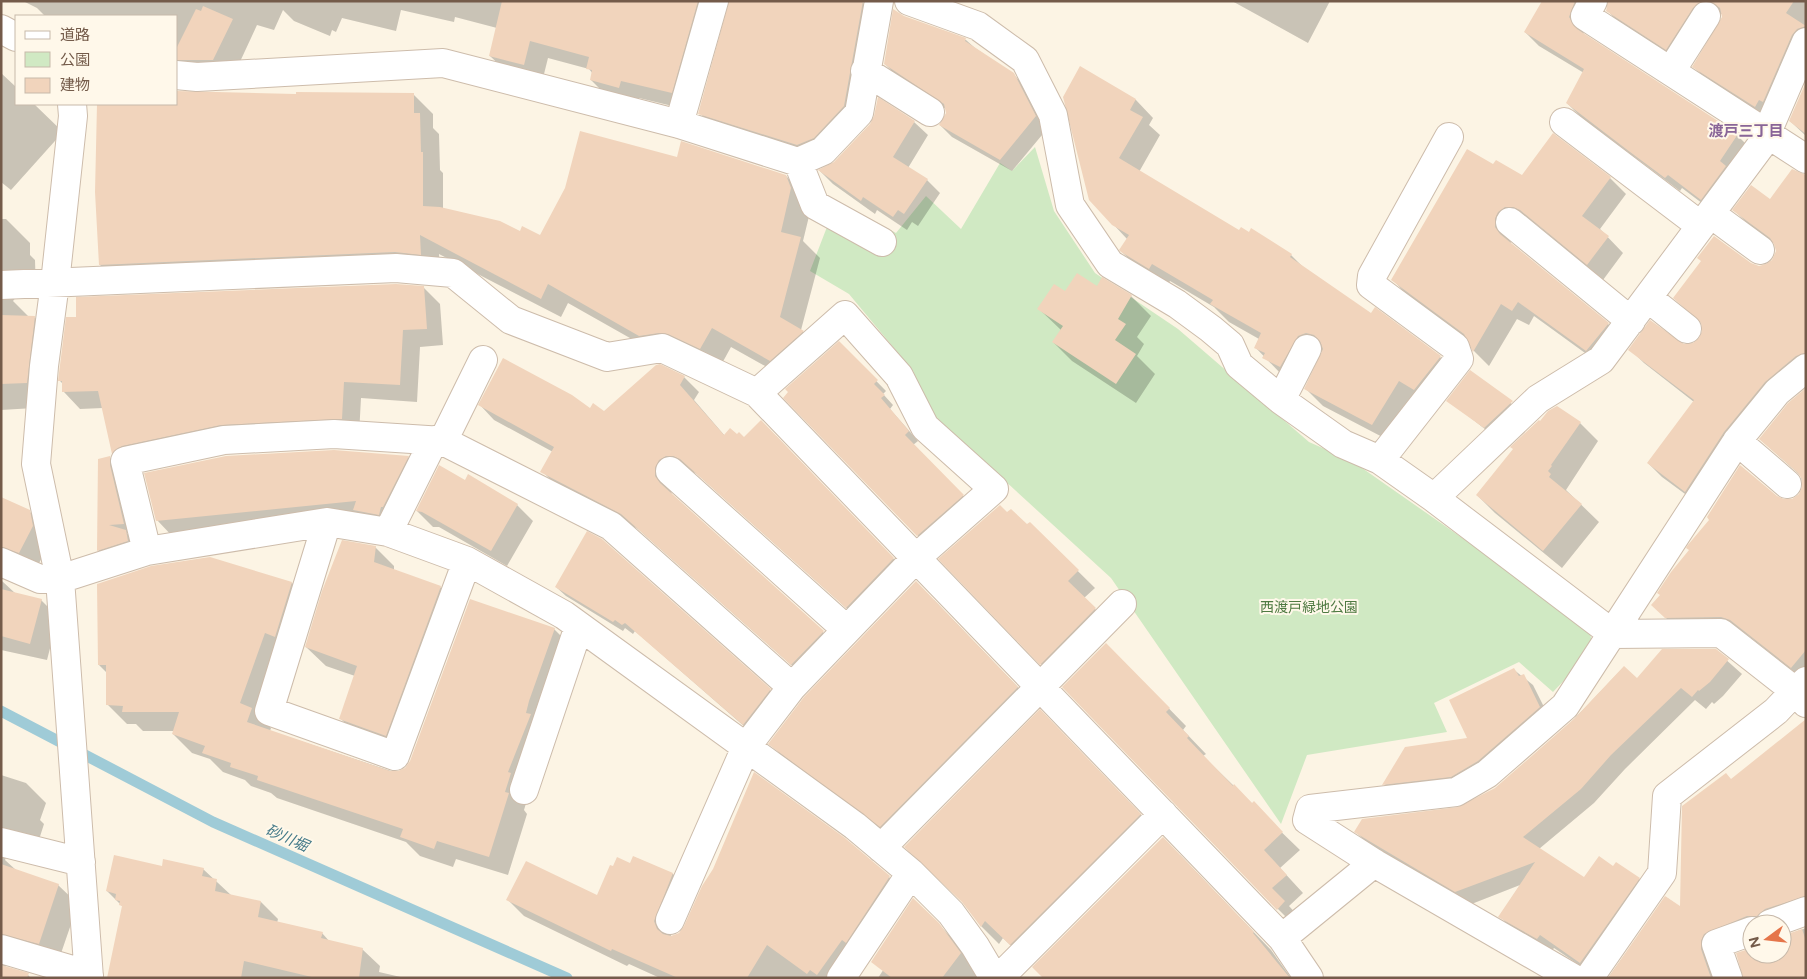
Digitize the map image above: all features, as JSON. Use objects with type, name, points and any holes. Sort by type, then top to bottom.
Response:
[{"type":"street","points":[[679,124],[714,1]]},
{"type":"street","points":[[178,75],[197,77],[443,63],[679,124],[798,162],[823,151],[859,113],[879,1]]},
{"type":"street","points":[[909,1],[978,26],[1025,60],[1054,115],[1070,205],[1110,264],[1177,304],[1211,329],[1230,345],[1239,365],[1281,400],[1343,444],[1380,460],[1434,498],[1613,634],[1721,633],[1802,691],[1667,796],[1662,873],[1590,978]]},
{"type":"street","points":[[1593,1],[1585,16],[1806,159]]},
{"type":"street","points":[[1671,71],[1706,16]]},
{"type":"street","points":[[1,29],[15,36]]},
{"type":"street","points":[[1434,498],[1538,399],[1601,360],[1762,144],[1803,56]]},
{"type":"street","points":[[865,71],[930,112]]},
{"type":"street","points":[[1,949],[89,976],[60,579],[36,464],[44,366],[73,116],[72,105]]},
{"type":"street","points":[[1564,122],[1706,220],[1760,250]]},
{"type":"street","points":[[1380,460],[1459,359],[1455,347],[1371,285],[1372,276],[1449,137]]},
{"type":"street","points":[[798,162],[815,204],[882,242]]},
{"type":"street","points":[[1510,222],[1631,320]]},
{"type":"street","points":[[1,285],[396,268],[453,273],[511,320],[607,357],[662,348],[757,393],[788,428],[917,556],[1282,938],[1309,978]]},
{"type":"street","points":[[1648,298],[1687,329]]},
{"type":"street","points":[[670,920],[746,747],[792,687],[917,556],[994,489],[925,427],[898,376],[845,315],[757,393]]},
{"type":"street","points":[[1281,400],[1307,349]]},
{"type":"street","points":[[388,532],[483,360]]},
{"type":"street","points":[[1573,978],[1374,863],[1307,820],[1310,809],[1456,792],[1487,774],[1565,706],[1737,441],[1776,392],[1806,368]]},
{"type":"street","points":[[147,551],[125,461],[224,440],[334,434],[439,441],[611,526],[792,687]]},
{"type":"street","points":[[1737,441],[1787,484]]},
{"type":"street","points":[[670,471],[847,630]]},
{"type":"street","points":[[1,562],[40,579],[60,579],[147,551],[327,522],[388,532],[467,561],[564,615],[855,826],[911,873],[951,913],[975,946],[994,978]]},
{"type":"street","points":[[327,522],[269,711],[395,756],[467,561]]},
{"type":"street","points":[[881,848],[1042,688],[1122,604]]},
{"type":"street","points":[[524,790],[579,626]]},
{"type":"street","points":[[999,978],[1163,814]]},
{"type":"street","points":[[1,842],[81,862]]},
{"type":"street","points":[[1282,938],[1374,863]]},
{"type":"street","points":[[841,978],[911,873]]},
{"type":"street","points":[[1792,916],[1806,911]]},
{"type":"street","points":[[1728,978],[1716,944],[1742,935]]},
{"type":"green space","name":"西渡戸緑地公園","points":[[1035,147],[1054,211],[1095,273],[1178,329],[1309,442],[1352,461],[1551,600],[1590,632],[1593,650],[1553,692],[1519,662],[1434,703],[1447,732],[1307,755],[1281,824],[1111,578],[932,414],[913,371],[849,294],[810,271],[837,201],[896,233],[926,196],[961,229],[1000,163],[1012,171]]},
{"type":"building","points":[[502,1],[698,1],[672,93],[621,81],[619,88],[590,80],[592,70],[586,69],[589,57],[530,41],[524,65],[489,56]]},
{"type":"building","points":[[729,1],[863,1],[844,106],[814,138],[797,145],[698,114]]},
{"type":"building","points":[[1542,1],[1575,1],[1569,17],[1577,29],[1738,134],[1720,161],[1726,166],[1701,200],[1668,175],[1665,178],[1566,103],[1584,69],[1524,32]]},
{"type":"building","points":[[1608,1],[1703,1],[1693,8],[1666,50],[1606,11]]},
{"type":"building","points":[[1710,1],[1794,1],[1786,13],[1806,26],[1797,29],[1792,35],[1763,102],[1759,100],[1755,107],[1692,67],[1722,17],[1720,8]]},
{"type":"building","points":[[203,6],[233,19],[213,60],[178,60],[178,45],[196,9],[201,11]]},
{"type":"building","points":[[893,9],[904,16],[966,38],[965,41],[1014,73],[1036,116],[1000,160],[939,125],[946,113],[944,104],[884,64]]},
{"type":"building","points":[[1080,66],[1136,99],[1130,110],[1143,117],[1119,158],[1239,230],[1241,227],[1249,232],[1251,228],[1292,254],[1290,257],[1371,313],[1375,307],[1441,356],[1414,390],[1399,381],[1372,425],[1304,389],[1323,349],[1320,341],[1314,335],[1306,333],[1298,336],[1280,367],[1262,358],[1265,353],[1254,348],[1261,333],[1210,304],[1213,300],[1152,264],[1149,269],[1121,252],[1119,250],[1129,235],[1112,225],[1089,200],[1063,97]]},
{"type":"building","points":[[1806,82],[1806,134],[1789,121]]},
{"type":"building","points":[[178,91],[296,94],[296,92],[414,93],[414,113],[420,113],[421,152],[423,152],[423,206],[440,207],[500,221],[520,231],[522,226],[540,235],[565,188],[580,131],[677,157],[681,141],[786,175],[791,188],[781,232],[801,237],[780,317],[804,331],[770,361],[712,328],[700,349],[668,334],[659,333],[639,336],[548,284],[541,299],[420,235],[421,255],[395,252],[99,265],[95,192],[97,105],[178,105]]},
{"type":"building","points":[[878,97],[915,121],[893,157],[928,179],[904,214],[898,210],[893,217],[863,197],[861,201],[818,170],[834,162],[870,124],[874,116]]},
{"type":"building","points":[[1553,133],[1611,177],[1582,216],[1609,236],[1587,265],[1520,210],[1513,207],[1505,207],[1498,212],[1495,219],[1495,227],[1500,234],[1609,323],[1586,351],[1518,302],[1512,311],[1501,304],[1473,352],[1464,334],[1391,280],[1467,149],[1493,164],[1496,160],[1522,175]]},
{"type":"building","points":[[1792,169],[1806,175],[1806,353],[1796,356],[1765,382],[1724,432],[1685,492],[1647,463],[1694,400],[1628,350],[1650,320],[1684,344],[1693,343],[1699,338],[1702,331],[1701,323],[1673,298],[1701,261],[1697,258],[1714,236],[1751,263],[1759,266],[1772,260],[1776,251],[1770,238],[1732,210],[1751,185],[1770,199]]},
{"type":"building","points":[[1077,273],[1097,286],[1102,277],[1132,295],[1118,319],[1126,324],[1115,340],[1136,354],[1116,384],[1052,342],[1063,326],[1037,309],[1054,284],[1065,291]]},
{"type":"building","points":[[396,284],[424,286],[427,329],[403,330],[400,385],[344,382],[342,419],[221,425],[122,446],[112,454],[98,391],[62,392],[62,381],[58,381],[66,317],[76,317],[76,297]]},
{"type":"building","points":[[1,315],[35,316],[27,383],[1,384]]},
{"type":"building","points":[[839,341],[878,380],[874,384],[885,395],[881,398],[909,431],[905,435],[964,495],[917,536],[783,398],[788,392],[785,389]]},
{"type":"building","points":[[503,358],[572,395],[590,408],[593,403],[604,411],[656,365],[660,364],[685,376],[680,385],[724,435],[730,428],[737,434],[739,432],[744,437],[761,420],[894,558],[846,608],[680,459],[666,456],[659,460],[655,468],[655,476],[660,483],[824,631],[791,665],[621,514],[540,472],[554,447],[478,405]]},
{"type":"building","points":[[1470,370],[1513,401],[1484,428],[1446,401]]},
{"type":"building","points":[[1806,388],[1806,650],[1791,668],[1730,620],[1721,617],[1665,618],[1651,605],[1660,595],[1657,593],[1671,572],[1689,550],[1686,548],[1687,546],[1709,520],[1707,517],[1740,465],[1777,496],[1784,499],[1792,499],[1799,494],[1802,487],[1802,479],[1798,473],[1759,439],[1788,403]]},
{"type":"building","points":[[1557,406],[1581,422],[1551,465],[1548,471],[1551,474],[1549,477],[1582,504],[1543,551],[1476,495],[1513,449],[1510,447],[1540,421],[1548,411]]},
{"type":"building","points":[[334,450],[409,456],[383,507],[381,507],[379,515],[353,510],[356,501],[156,521],[144,473],[226,456]]},
{"type":"building","points":[[110,456],[110,465],[124,524],[109,525],[126,530],[128,541],[97,551],[98,459]]},
{"type":"building","points":[[439,465],[465,480],[468,474],[518,504],[491,551],[422,512],[416,511]]},
{"type":"building","points":[[1,497],[30,510],[33,526],[19,553],[1,547]]},
{"type":"building","points":[[1000,505],[1007,512],[1011,509],[1027,524],[1030,522],[1079,570],[1068,581],[1096,608],[1040,665],[938,559]]},
{"type":"building","points":[[587,531],[602,539],[771,689],[743,725],[625,623],[622,625],[615,620],[613,622],[555,587]]},
{"type":"building","points":[[342,540],[376,546],[374,562],[441,586],[386,736],[339,719],[357,666],[305,647],[322,591]]},
{"type":"building","points":[[210,557],[292,582],[275,637],[265,633],[240,703],[252,708],[247,722],[390,771],[398,771],[405,768],[410,761],[470,599],[555,628],[529,701],[526,713],[531,714],[508,772],[511,773],[505,792],[509,793],[489,857],[437,841],[434,849],[400,837],[403,829],[257,780],[258,776],[230,767],[231,763],[202,753],[205,746],[172,734],[179,712],[122,712],[123,706],[106,705],[106,665],[98,665],[97,584],[151,566]]},
{"type":"building","points":[[916,581],[1018,687],[880,827],[768,744],[804,697]]},
{"type":"building","points":[[1,589],[42,599],[30,644],[1,636]]},
{"type":"building","points":[[1106,643],[1170,708],[1166,712],[1189,736],[1187,738],[1233,786],[1234,784],[1252,803],[1254,801],[1283,832],[1264,850],[1287,875],[1272,888],[1285,901],[1277,910],[1062,687]]},
{"type":"building","points":[[1662,649],[1716,649],[1729,659],[1710,682],[1698,690],[1692,697],[1681,688],[1611,755],[1581,789],[1523,837],[1584,877],[1599,856],[1613,866],[1616,862],[1640,878],[1580,963],[1540,935],[1537,939],[1498,917],[1535,862],[1455,892],[1354,832],[1362,819],[1458,807],[1495,788],[1575,718],[1624,666],[1637,678]]},
{"type":"building","points":[[1514,668],[1519,676],[1524,674],[1540,707],[1478,761],[1451,777],[1382,785],[1405,747],[1467,738],[1449,700]]},
{"type":"building","points":[[1040,709],[1141,814],[1010,945],[985,921],[981,927],[962,902],[904,847]]},
{"type":"building","points":[[1806,719],[1806,896],[1765,909],[1759,914],[1742,914],[1742,918],[1704,934],[1701,941],[1701,949],[1711,978],[1608,978],[1665,896],[1680,906],[1682,806],[1726,773],[1731,779]]},
{"type":"building","points":[[754,772],[845,838],[890,876],[846,943],[842,940],[817,975],[810,970],[807,974],[767,945],[747,978],[678,978],[612,949],[611,951],[506,900],[526,861],[597,895],[610,865],[613,866],[617,857],[630,863],[633,856],[673,873],[654,921],[657,929],[663,934],[671,936],[679,933],[702,886],[713,869]]},
{"type":"building","points":[[1163,837],[1254,932],[1290,978],[1043,978],[1032,967]]},
{"type":"building","points":[[114,855],[162,866],[163,859],[204,868],[202,876],[217,879],[215,891],[261,901],[258,917],[323,932],[321,938],[363,948],[359,978],[316,978],[244,961],[241,978],[107,978],[122,906],[119,905],[120,901],[115,900],[116,894],[106,891]]},
{"type":"building","points":[[1,864],[59,884],[39,944],[1,934]]},
{"type":"building","points":[[913,898],[939,923],[961,953],[942,978],[892,978],[871,962]]},
{"type":"building","points":[[1802,929],[1806,941],[1806,978],[1743,978],[1736,953],[1742,951],[1742,964],[1792,964],[1792,932]]},
{"type":"building","points":[[1,965],[29,973],[27,978],[1,978]]},
{"type":"waterway","name":"砂川堀","points":[[1,711],[213,822],[567,978]]},
{"type":"district","name":"渡戸三丁目","points":[[1746,131]]}]
